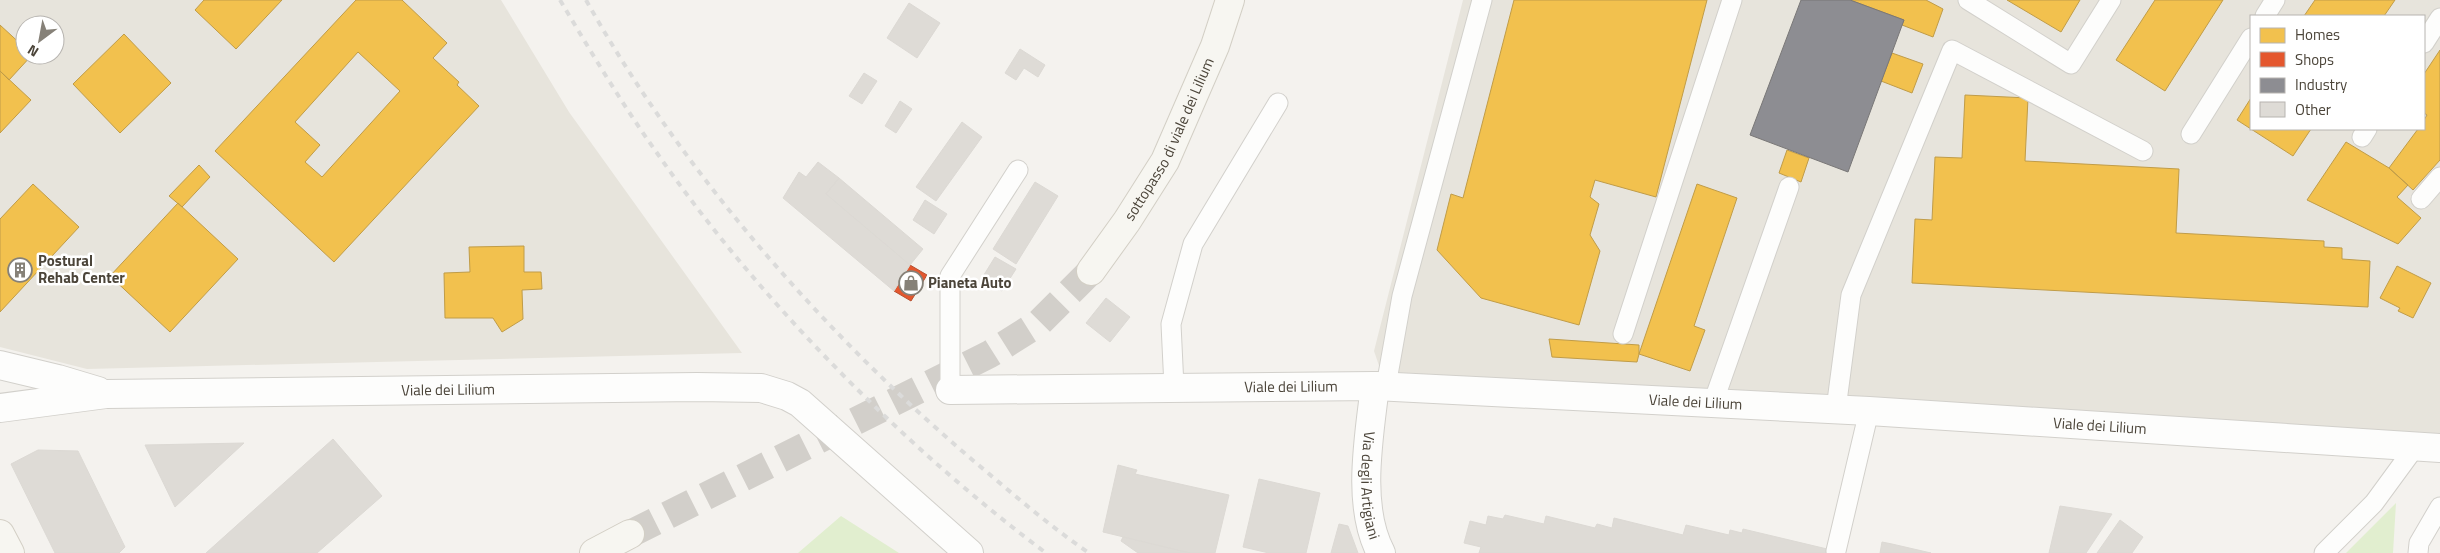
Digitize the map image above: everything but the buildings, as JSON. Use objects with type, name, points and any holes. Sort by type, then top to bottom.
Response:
[{"type":"main road","name":"sottopasso di viale dei Lilium","points":[[1091,271],[1127,221],[1164,161],[1215,46],[1230,0]]},
{"type":"main road","points":[[0,534],[10,553]]},
{"type":"main road","points":[[594,553],[630,534]]},
{"type":"street","name":"Viale dei Lilium","points":[[0,365],[58,379],[106,394]]},
{"type":"street","name":"Viale dei Lilium","points":[[950,390],[1380,386],[1836,409],[2427,447]]},
{"type":"street","name":"Via degli Artigiani","points":[[1380,386],[1367,454],[1368,507],[1382,553]]},
{"type":"street","name":"Viale dei Lilium","points":[[0,408],[106,394],[697,387],[761,388],[787,396],[813,413],[896,490],[969,553]]},
{"type":"lane","points":[[1380,386],[1402,296],[1482,0]]},
{"type":"lane","points":[[1623,334],[1732,0]]},
{"type":"lane","points":[[1968,0],[2071,64],[2112,0]]},
{"type":"lane","points":[[2266,15],[2275,0]]},
{"type":"lane","points":[[2425,40],[2440,18]]},
{"type":"lane","points":[[2191,134],[2250,40]]},
{"type":"lane","points":[[1836,409],[1851,295],[1952,50],[2144,151]]},
{"type":"lane","points":[[1174,387],[1171,324],[1193,244],[1278,104]]},
{"type":"lane","points":[[950,390],[950,276],[1018,170]]},
{"type":"lane","points":[[2421,199],[2440,178]]},
{"type":"lane","points":[[1713,403],[1790,187]]},
{"type":"lane","points":[[1836,551],[1869,411]]},
{"type":"lane","points":[[2324,553],[2427,447]]},
{"type":"lane","points":[[2418,553],[2419,543],[2440,507]]},
{"type":"shaded area","points":[[0,0],[501,0],[569,112],[742,353],[87,369],[0,347]]},
{"type":"shaded area","points":[[1463,0],[2440,0],[2440,448],[1386,386],[1374,351]]},
{"type":"green space","points":[[2396,503],[2393,553],[2346,553]]},
{"type":"green space","points":[[841,516],[899,553],[798,553]]},
{"type":"tunnel","points":[[630,534],[990,354],[1039,323],[1091,271]]},
{"type":"railway","points":[[560,0],[619,97],[657,153],[697,208],[787,316],[836,368],[939,466],[1046,553]]},
{"type":"railway","points":[[586,0],[625,66],[669,130],[716,193],[766,254],[819,313],[874,370],[930,423],[1025,504],[1089,553]]},
{"type":"place","name":"Postural Rehab Center","points":[[20,270]]},
{"type":"place","name":"Pianeta Auto","points":[[911,283]]}]
